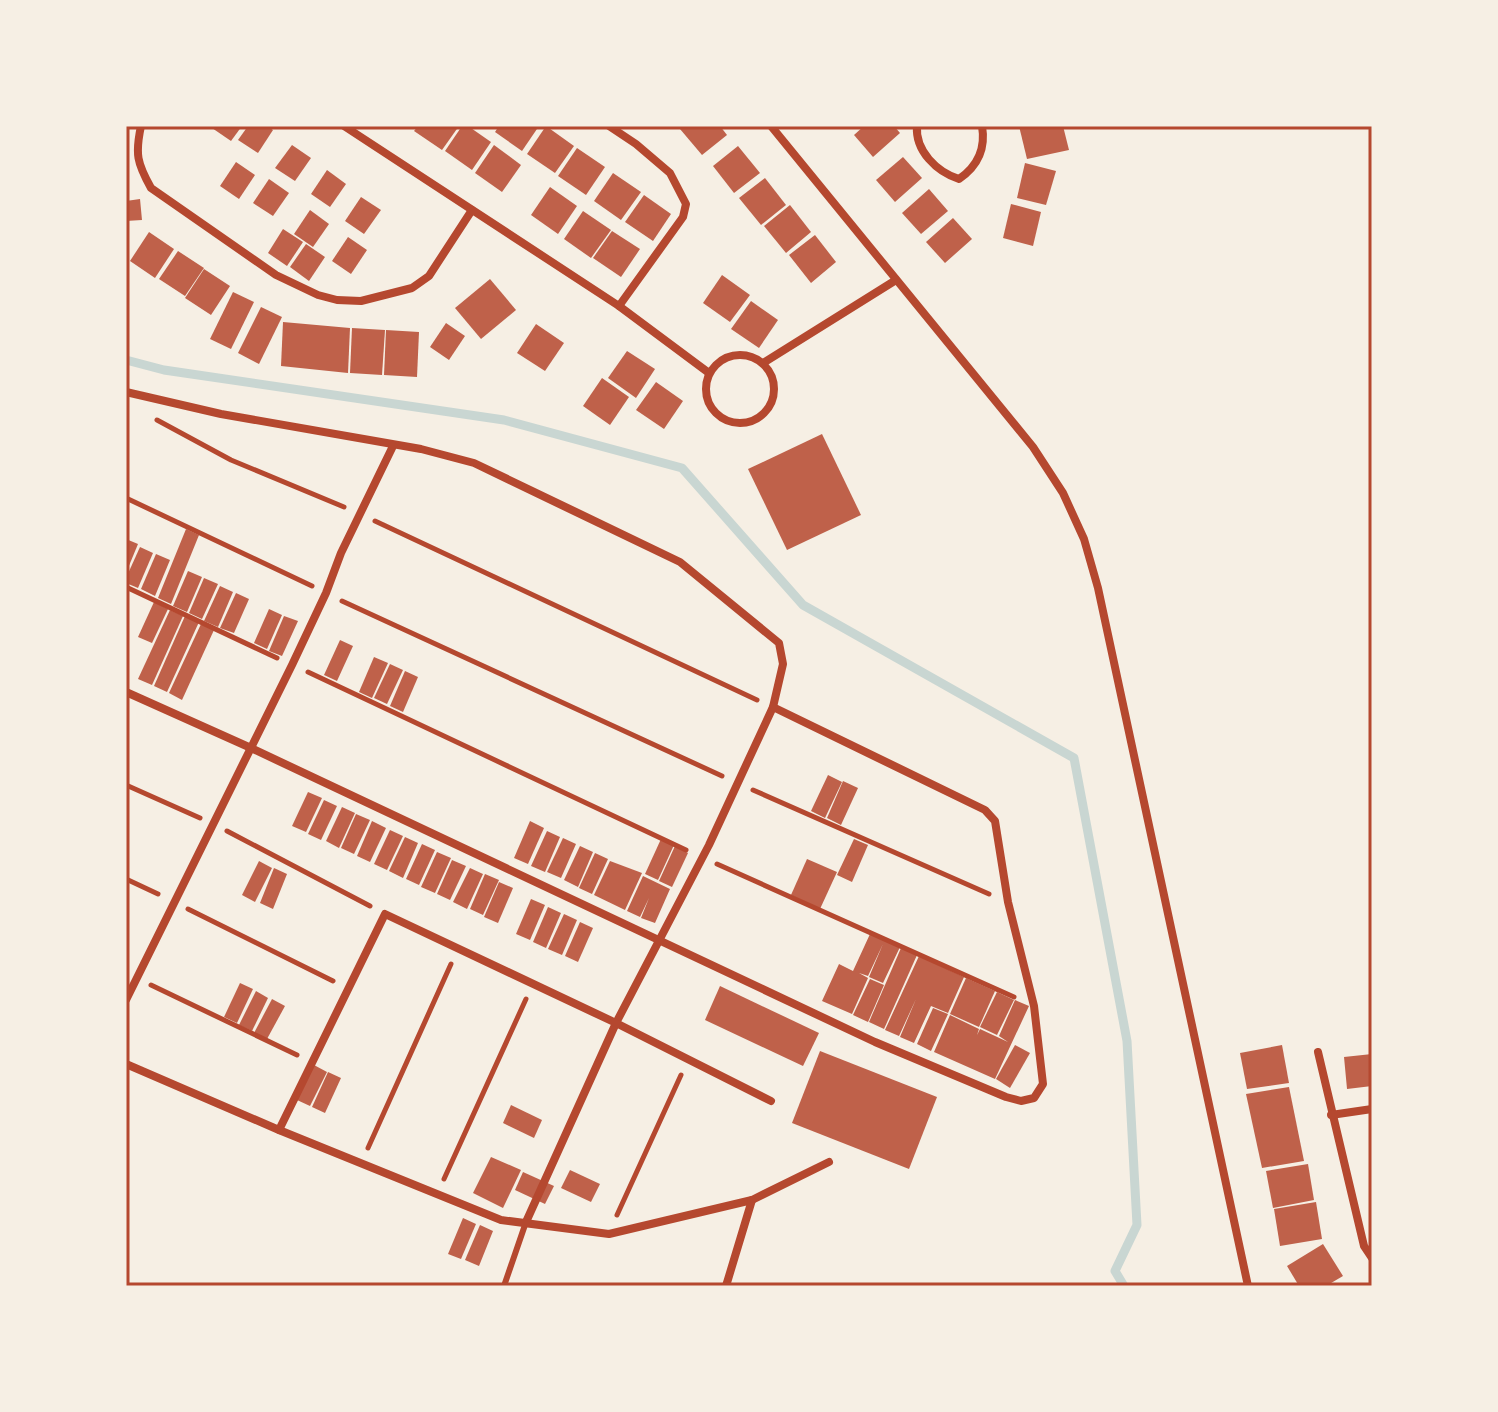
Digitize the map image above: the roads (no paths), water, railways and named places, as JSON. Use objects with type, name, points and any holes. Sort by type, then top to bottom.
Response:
[{"type":"street","points":[[141,126],[136,148],[139,167],[151,188],[276,275],[318,295],[337,300],[361,301],[412,288],[429,276],[472,210]]},
{"type":"street","points":[[344,126],[619,306],[709,373]]},
{"type":"street","points":[[609,126],[670,173],[686,204],[683,217],[619,306]]},
{"type":"street","points":[[771,126],[1033,447],[1063,493],[1084,539],[1098,588],[1248,1286]]},
{"type":"street","points":[[917,126],[916,135],[925,154],[944,174],[959,179],[974,168],[978,159],[982,149],[982,126]]},
{"type":"street","points":[[763,363],[896,280]]},
{"type":"street","points":[[726,357],[752,357],[763,363],[770,372],[773,381],[771,405],[764,414],[744,423],[722,418],[707,397],[709,373],[726,357]]},
{"type":"street","points":[[126,392],[221,414],[421,449],[474,463],[680,562],[779,643],[783,664],[773,707],[703,857],[616,1023],[526,1222]]},
{"type":"street","points":[[126,1000],[292,665],[359,513],[393,446]]},
{"type":"street","points":[[126,692],[875,1042],[1006,1097],[1021,1101],[1034,1098],[1043,1084],[1034,1006],[1008,902],[995,821],[985,810],[773,707]]},
{"type":"street","points":[[279,1130],[385,914],[534,983],[771,1101]]},
{"type":"street","points":[[1318,1052],[1331,1115],[1372,1258]]},
{"type":"street","points":[[126,1064],[501,1220],[609,1234],[752,1200],[829,1162]]},
{"type":"street","points":[[1331,1115],[1372,1109]]},
{"type":"street","points":[[726,1286],[752,1200]]},
{"type":"lane","points":[[504,1286],[526,1222]]},
{"type":"waterway","points":[[126,360],[164,370],[504,420],[682,468],[803,605],[1074,758],[1127,1041],[1137,1225],[1115,1271],[1124,1286]]}]
